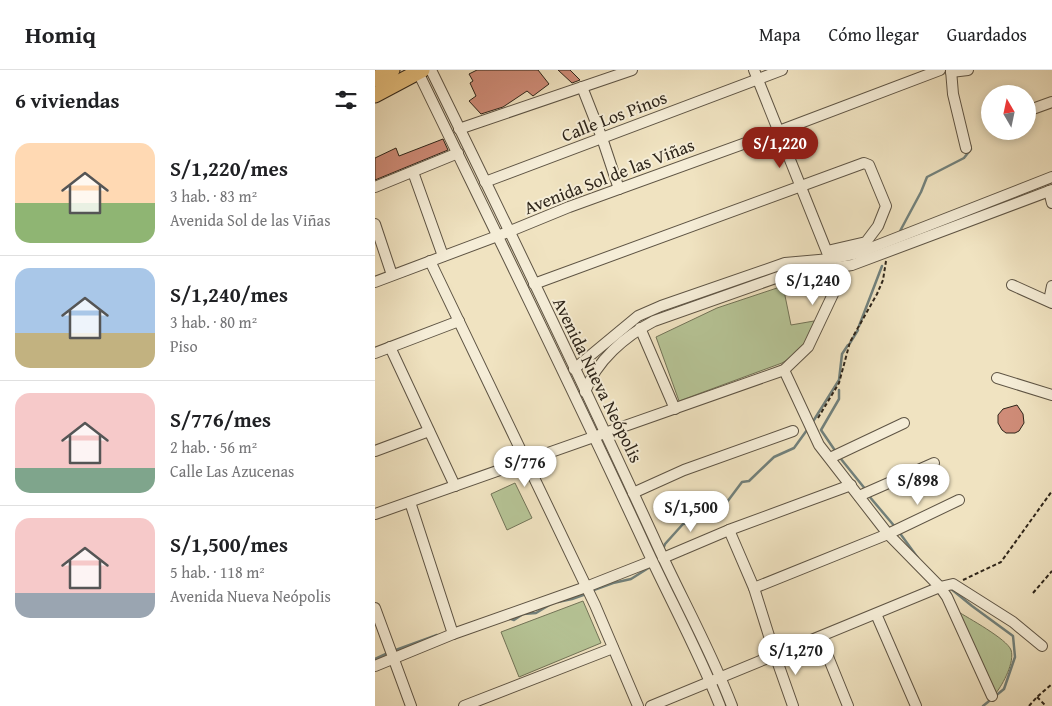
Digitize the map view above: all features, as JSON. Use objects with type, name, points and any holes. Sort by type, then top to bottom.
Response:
[{"type":"highway","points":[[375,79],[392,70]]},
{"type":"highway","points":[[375,95],[422,70]]},
{"type":"street","name":"Avenida Nueva Neópolis","points":[[422,70],[459,129],[485,182],[606,433],[663,558],[721,677],[732,706]]},
{"type":"street","name":"Avenida Nueva Neópolis","points":[[422,70],[458,153],[711,681],[720,706]]},
{"type":"street","points":[[459,129],[632,70]]},
{"type":"street","name":"Calle Los Pinos","points":[[485,182],[602,138],[756,75],[782,70]]},
{"type":"street","name":"Avenida Sol de las Viñas","points":[[375,282],[569,207],[940,70]]},
{"type":"street","points":[[966,148],[953,94],[951,71],[968,70]]},
{"type":"street","points":[[375,514],[783,370],[808,347],[834,292],[830,259],[756,75]]},
{"type":"street","points":[[582,87],[602,138],[619,190]]},
{"type":"street","points":[[1036,108],[1052,102]]},
{"type":"street","points":[[375,187],[458,153]]},
{"type":"street","points":[[533,284],[864,163],[869,165],[886,206],[878,226],[866,242],[830,259],[769,279],[654,321],[640,328],[620,343],[598,368],[590,379],[585,392]]},
{"type":"street","points":[[413,172],[443,256]]},
{"type":"street","points":[[574,369],[638,316],[661,306],[785,263],[830,259],[858,253],[1052,177]]},
{"type":"street","points":[[830,259],[852,265],[1050,190],[1052,203]]},
{"type":"street","points":[[375,224],[392,275]]},
{"type":"street","points":[[429,261],[586,587],[638,706]]},
{"type":"street","points":[[1012,285],[1051,302],[1052,286]]},
{"type":"street","points":[[375,353],[459,321]]},
{"type":"street","points":[[640,328],[675,408]]},
{"type":"street","points":[[390,347],[455,486]]},
{"type":"street","points":[[783,370],[819,445],[888,534],[947,596],[991,696]]},
{"type":"street","points":[[997,378],[1052,395]]},
{"type":"street","points":[[829,458],[904,422]]},
{"type":"street","points":[[375,450],[429,430]]},
{"type":"street","points":[[633,493],[684,470],[793,431]]},
{"type":"street","points":[[859,496],[934,463]]},
{"type":"street","points":[[663,558],[729,530],[851,485]]},
{"type":"street","points":[[754,588],[888,534],[959,500]]},
{"type":"street","points":[[410,502],[453,634]]},
{"type":"street","points":[[729,530],[754,588],[793,706]]},
{"type":"street","points":[[375,666],[453,634],[586,587],[652,561]]},
{"type":"street","points":[[657,705],[940,587],[953,584],[1013,622],[1042,646]]},
{"type":"street","points":[[375,608],[411,706]]},
{"type":"street","points":[[876,614],[916,706]]},
{"type":"street","points":[[820,637],[848,706]]},
{"type":"street","points":[[464,706],[613,648]]},
{"type":"path","points":[[811,429],[839,383],[850,342],[870,309],[883,280],[887,252]]},
{"type":"path","points":[[953,584],[1001,562],[1052,490]]},
{"type":"path","points":[[1033,593],[1052,571]]},
{"type":"path","points":[[1029,706],[1052,684]]},
{"type":"path","points":[[1037,697],[1046,706]]},
{"type":"green space","points":[[783,286],[791,325],[814,321],[817,330],[803,350],[782,363],[679,401],[656,337],[717,308]]},
{"type":"green space","points":[[515,483],[532,518],[507,530],[491,494]]},
{"type":"green space","points":[[583,601],[601,643],[519,677],[501,632]]},
{"type":"green space","points":[[957,611],[1002,640],[1011,650],[1010,667],[996,693]]},
{"type":"building","points":[[477,70],[538,70],[549,84],[533,96],[527,91],[503,107],[481,114],[469,101],[476,96],[470,83],[473,81],[469,74]]},
{"type":"building","points":[[558,70],[570,70],[580,80],[572,83]]},
{"type":"building","points":[[443,139],[448,150],[375,180],[375,158],[396,148],[399,156]]},
{"type":"building","points":[[1017,405],[1023,414],[1024,423],[1019,431],[1006,433],[998,423],[998,415],[1003,409]]},
{"type":"waterway","points":[[899,233],[927,177],[964,158],[971,149],[970,145]]},
{"type":"waterway","points":[[859,326],[882,266]]},
{"type":"waterway","points":[[850,343],[858,330]]},
{"type":"waterway","points":[[812,423],[839,380],[842,354],[848,345]]},
{"type":"waterway","points":[[836,452],[821,430],[839,399],[839,390]]},
{"type":"waterway","points":[[663,549],[665,544],[683,524],[694,522],[724,506],[742,482],[749,481],[774,457],[794,448],[807,430]]},
{"type":"waterway","points":[[841,459],[866,490]]},
{"type":"waterway","points":[[869,496],[896,528]]},
{"type":"waterway","points":[[899,532],[918,558]]},
{"type":"waterway","points":[[591,591],[631,579],[650,567]]},
{"type":"waterway","points":[[950,588],[1013,636],[1015,657],[1004,689],[983,706]]},
{"type":"waterway","points":[[558,602],[586,594]]},
{"type":"waterway","points":[[508,618],[514,620],[523,614],[536,613],[551,604]]},
{"type":"waterway","points":[[393,651],[437,635]]},
{"type":"waterway","points":[[375,659],[388,653]]}]
